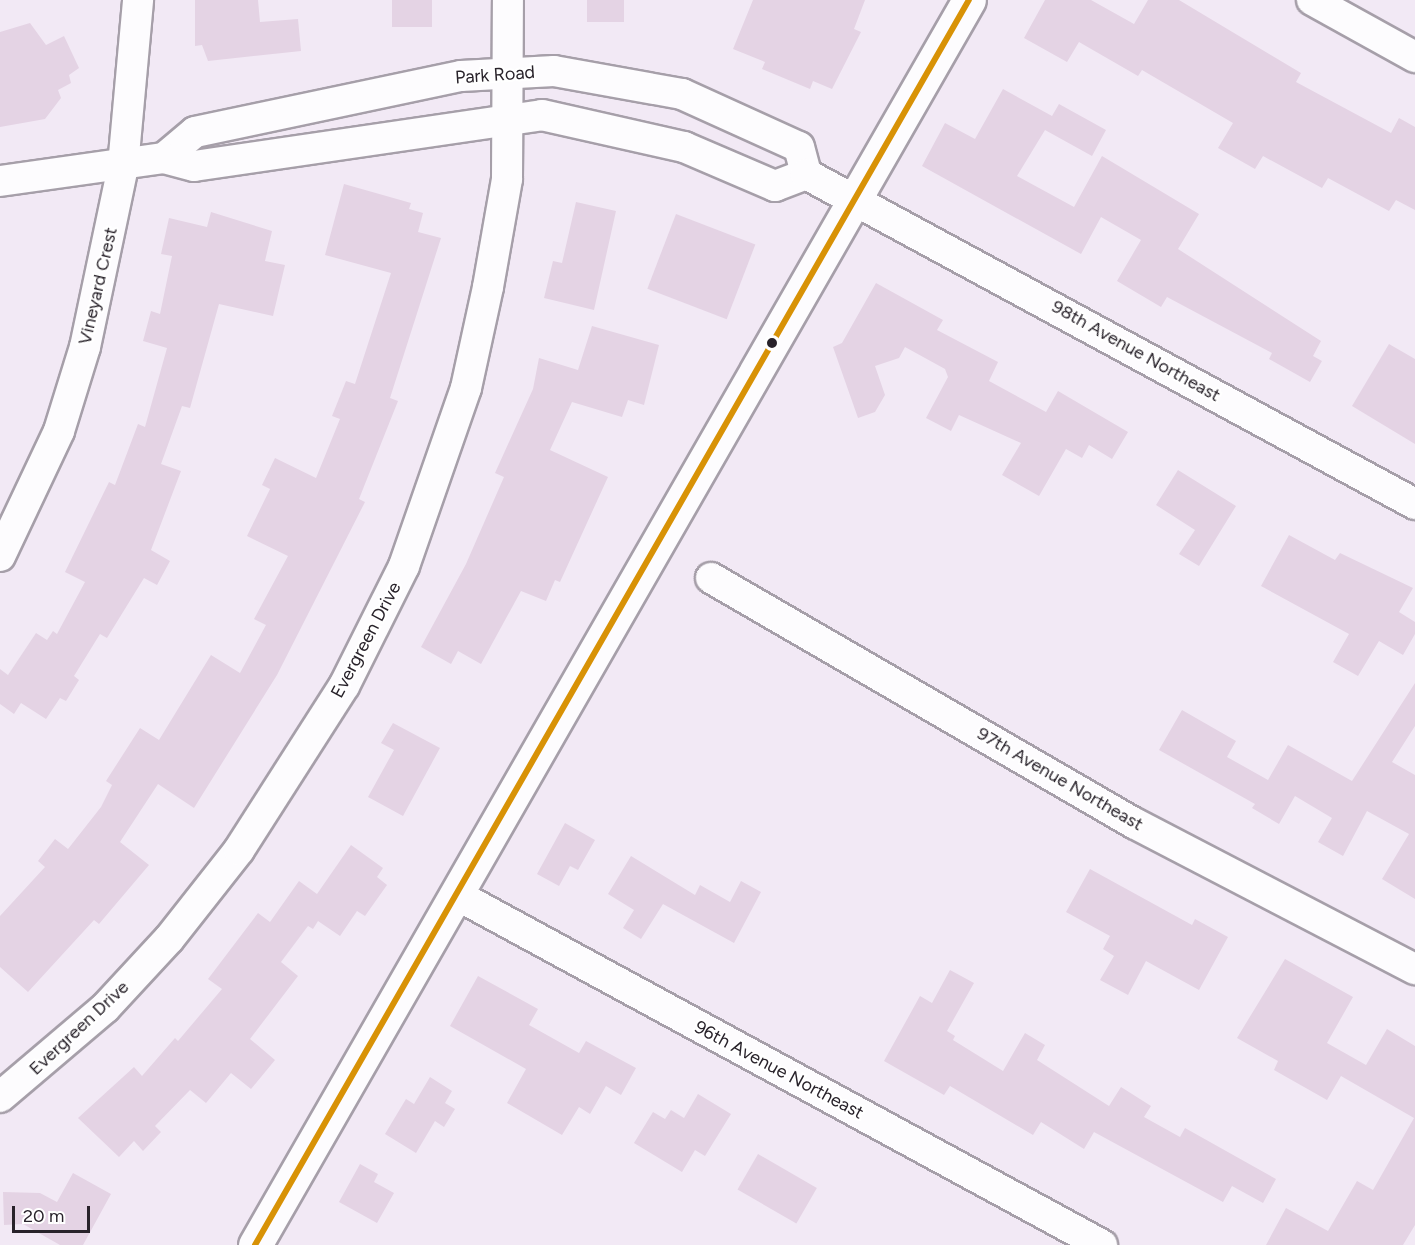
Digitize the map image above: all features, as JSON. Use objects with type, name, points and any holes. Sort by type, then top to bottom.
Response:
[{"type":"main road","points":[[261,1243],[969,0]]},
{"type":"street","name":"Vineyard Crest","points":[[0,556],[60,431],[85,347],[123,166],[138,0]]},
{"type":"street","name":"Evergreen Drive","points":[[0,1097],[105,1008],[169,939],[239,850],[344,686],[404,566],[466,388],[507,179],[508,0]]},
{"type":"street","points":[[1312,0],[1415,57]]},
{"type":"street","name":"Park Road","points":[[0,181],[123,166],[164,158],[194,165],[542,115],[684,147],[775,186],[806,174],[799,147],[682,93],[554,71],[460,76],[195,132],[164,158]]},
{"type":"street","points":[[806,174],[856,198]]},
{"type":"street","name":"98th Avenue Northeast","points":[[856,198],[1415,504]]},
{"type":"street","name":"97th Avenue Northeast","points":[[711,578],[1134,823],[1415,969]]},
{"type":"street","name":"96th Avenue Northeast","points":[[457,896],[1102,1245]]},
{"type":"building","points":[[195,0],[258,0],[260,22],[298,19],[301,51],[208,61],[202,45],[195,46]]},
{"type":"building","points":[[392,0],[432,0],[432,27],[392,27]]},
{"type":"building","points":[[587,0],[624,0],[624,22],[587,22]]},
{"type":"building","points":[[753,0],[865,0],[854,29],[861,32],[832,89],[813,81],[810,89],[762,69],[765,62],[733,49]]},
{"type":"building","points":[[1045,0],[1091,0],[1134,24],[1148,0],[1179,0],[1301,73],[1296,82],[1391,133],[1399,118],[1415,127],[1415,210],[1396,200],[1389,211],[1328,178],[1322,188],[1263,156],[1255,169],[1218,148],[1233,123],[1142,70],[1138,76],[1079,42],[1067,62],[1024,38]]},
{"type":"building","points":[[30,23],[46,45],[64,36],[79,68],[69,75],[71,83],[58,90],[61,98],[45,119],[0,127],[0,32]]},
{"type":"building","points":[[1003,89],[1052,116],[1059,104],[1106,130],[1092,156],[1045,130],[1017,176],[1074,207],[1102,156],[1199,214],[1178,249],[1321,341],[1313,356],[1322,361],[1310,382],[1269,359],[1272,353],[1167,297],[1161,307],[1117,281],[1141,240],[1101,217],[1081,254],[922,166],[945,123],[975,139]]},
{"type":"building","points":[[344,184],[411,203],[409,209],[423,213],[418,232],[441,238],[390,398],[398,401],[359,499],[365,502],[277,675],[194,808],[158,784],[120,842],[149,865],[99,924],[94,920],[28,992],[0,967],[0,916],[45,867],[38,861],[55,839],[68,849],[101,807],[112,785],[106,781],[140,728],[159,740],[211,655],[240,673],[266,625],[254,619],[288,556],[247,536],[270,489],[262,485],[275,458],[316,478],[340,419],[332,416],[346,381],[355,384],[391,273],[325,255]]},
{"type":"building","points":[[576,202],[616,211],[594,310],[544,298],[553,261],[562,263]]},
{"type":"building","points":[[211,212],[272,231],[265,261],[285,265],[273,316],[219,304],[190,408],[182,406],[161,464],[181,471],[151,550],[170,561],[157,585],[144,578],[107,638],[100,634],[74,676],[79,680],[66,701],[60,698],[46,719],[21,703],[14,714],[0,704],[0,669],[8,675],[36,633],[47,640],[53,631],[57,634],[85,582],[65,572],[109,482],[115,485],[138,424],[145,427],[167,348],[143,341],[151,311],[160,314],[172,256],[161,254],[169,218],[207,227]]},
{"type":"building","points":[[676,214],[755,244],[727,319],[647,289]]},
{"type":"building","points":[[876,283],[943,320],[937,330],[998,362],[989,381],[1046,412],[1058,391],[1128,432],[1112,459],[1089,445],[1082,458],[1066,449],[1039,496],[1002,475],[1021,443],[959,415],[951,431],[926,418],[948,377],[945,369],[905,347],[899,358],[875,366],[885,395],[875,412],[858,418],[833,347],[842,343]]},
{"type":"building","points":[[592,326],[659,345],[644,405],[628,400],[622,417],[572,402],[550,450],[608,477],[560,582],[555,580],[546,601],[521,591],[481,664],[458,651],[451,664],[421,647],[466,564],[504,477],[495,473],[533,389],[539,358],[578,370]]},
{"type":"building","points":[[1389,344],[1415,359],[1415,444],[1352,406]]},
{"type":"building","points":[[1178,470],[1236,506],[1199,566],[1179,554],[1195,530],[1156,505]]},
{"type":"building","points":[[1289,535],[1335,560],[1340,553],[1413,588],[1399,612],[1415,622],[1415,634],[1403,655],[1379,641],[1358,676],[1333,662],[1349,634],[1261,586]]},
{"type":"building","points":[[1415,683],[1415,726],[1392,762],[1415,775],[1415,899],[1382,879],[1409,834],[1367,811],[1343,856],[1318,842],[1332,818],[1295,796],[1279,824],[1252,808],[1255,804],[1159,750],[1182,710],[1236,741],[1227,757],[1268,780],[1288,745],[1352,781]]},
{"type":"building","points":[[393,723],[440,748],[403,816],[368,797],[394,750],[381,743]]},
{"type":"building","points":[[565,823],[595,840],[578,870],[570,866],[559,886],[537,874]]},
{"type":"building","points":[[351,845],[383,868],[377,877],[387,885],[365,916],[357,911],[340,936],[318,921],[313,929],[308,926],[281,962],[298,976],[250,1039],[275,1060],[251,1089],[231,1073],[206,1103],[190,1090],[155,1126],[161,1132],[143,1151],[134,1141],[119,1157],[78,1118],[134,1067],[142,1076],[175,1038],[178,1041],[222,989],[208,979],[258,913],[270,922],[299,881],[317,894]]},
{"type":"building","points":[[631,856],[695,895],[700,885],[730,902],[741,881],[761,892],[734,943],[663,904],[641,939],[623,928],[634,910],[608,894]]},
{"type":"building","points":[[1090,869],[1192,925],[1195,919],[1228,937],[1199,990],[1146,961],[1128,995],[1100,980],[1114,956],[1103,949],[1110,936],[1066,912]]},
{"type":"building","points":[[1285,959],[1353,997],[1327,1043],[1366,1065],[1387,1029],[1415,1046],[1415,1225],[1403,1245],[1266,1245],[1286,1208],[1328,1231],[1357,1181],[1373,1190],[1414,1118],[1341,1076],[1327,1100],[1274,1070],[1278,1061],[1237,1038]]},
{"type":"building","points":[[950,970],[974,983],[947,1031],[955,1036],[953,1040],[1003,1071],[1025,1033],[1045,1045],[1037,1060],[1109,1106],[1121,1087],[1151,1106],[1144,1117],[1180,1137],[1185,1128],[1276,1179],[1263,1203],[1232,1186],[1223,1202],[1094,1132],[1084,1149],[1041,1122],[1033,1135],[950,1086],[944,1095],[884,1061],[920,996],[932,1003]]},
{"type":"building","points":[[478,976],[538,1009],[529,1025],[579,1053],[586,1041],[636,1068],[621,1095],[606,1086],[590,1114],[579,1107],[562,1135],[507,1103],[526,1069],[450,1026]]},
{"type":"building","points":[[430,1077],[452,1091],[445,1103],[455,1109],[444,1127],[435,1121],[416,1153],[385,1134],[406,1099],[414,1104]]},
{"type":"building","points":[[698,1094],[731,1114],[705,1156],[695,1150],[682,1172],[634,1143],[653,1112],[665,1119],[671,1110],[684,1118]]},
{"type":"building","points":[[758,1154],[817,1188],[796,1224],[738,1190]]},
{"type":"building","points":[[360,1164],[378,1174],[374,1182],[394,1193],[377,1223],[339,1202]]},
{"type":"building","points":[[73,1173],[111,1194],[83,1245],[60,1245],[23,1224],[4,1225],[3,1192],[40,1193],[57,1202]]},
{"type":"transit line","points":[[255,1245],[969,0]]}]
